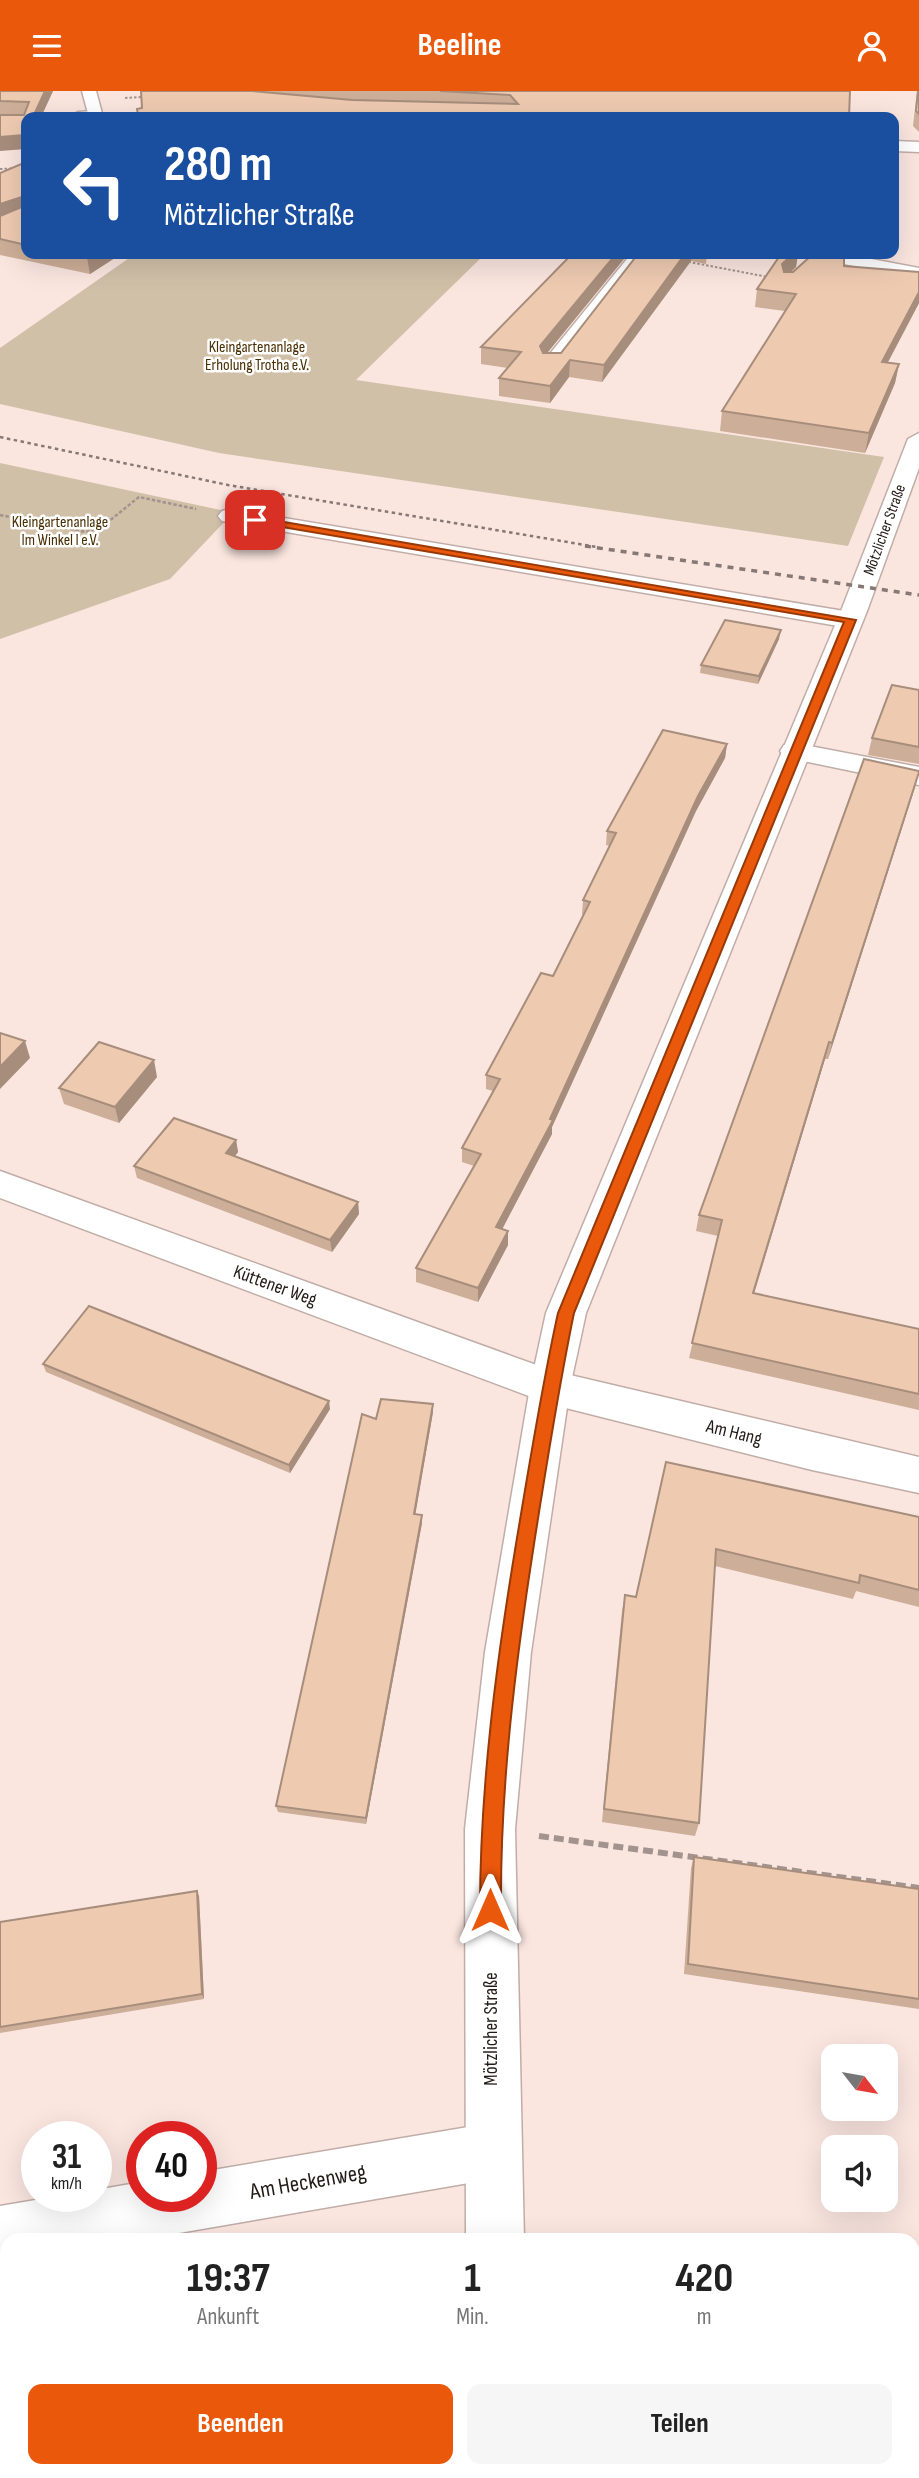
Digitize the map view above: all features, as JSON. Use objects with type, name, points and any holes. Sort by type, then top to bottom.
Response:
[{"type":"street","points":[[89,91],[95,112]]},
{"type":"street","points":[[899,146],[919,147]]},
{"type":"street","points":[[551,365],[636,259]]},
{"type":"street","points":[[844,259],[919,273]]},
{"type":"street","name":"Mötzlicher Straße","points":[[495,2233],[490,1829],[508,1652],[550,1387],[566,1313],[794,751],[850,620],[919,439]]},
{"type":"street","points":[[230,516],[850,620]]},
{"type":"street","points":[[794,751],[919,776]]},
{"type":"street","name":"Küttener Weg","points":[[0,1184],[550,1387]]},
{"type":"street","name":"Am Hang","points":[[550,1387],[812,1452],[919,1475]]},
{"type":"street","name":"Am Heckenweg","points":[[12,2233],[492,2151]]},
{"type":"path","points":[[120,98],[143,97]]},
{"type":"path","points":[[0,169],[21,168]]},
{"type":"path","points":[[675,259],[778,278]]},
{"type":"path","points":[[0,515],[86,532],[103,526],[139,498],[230,516]]},
{"type":"path","points":[[490,1829],[919,1888]]},
{"type":"green space","name":"Kleingartenanlage Erholung Trotha e.V.","points":[[128,259],[480,259],[356,380],[884,457],[848,546],[219,453],[0,404],[0,348]]},
{"type":"green space","name":"Kleingartenanlage Im Winkel I e.V.","points":[[0,463],[230,512],[230,516],[170,579],[0,639]]},
{"type":"building","points":[[0,91],[45,91],[35,112],[25,112],[29,102],[0,101]]},
{"type":"building","points":[[141,91],[252,91],[352,100],[518,104],[510,95],[440,91],[850,91],[849,112],[138,112],[137,109],[142,108]]},
{"type":"building","points":[[919,91],[919,114],[916,111]]},
{"type":"building","points":[[0,115],[21,115],[21,135],[0,137]]},
{"type":"building","points":[[21,164],[21,197],[0,204],[0,173]]},
{"type":"building","points":[[21,207],[21,244],[0,239],[0,216]]},
{"type":"building","points":[[567,259],[612,259],[540,346],[543,353],[561,353],[634,259],[681,259],[604,365],[570,360],[550,386],[499,378],[521,352],[481,347]]},
{"type":"building","points":[[778,259],[788,259],[782,264],[784,272],[793,272],[807,259],[844,259],[844,266],[919,272],[919,292],[882,362],[899,364],[869,433],[722,411],[796,294],[757,289]]},
{"type":"building","points":[[725,620],[781,630],[759,676],[701,665]]},
{"type":"building","points":[[892,685],[919,690],[919,747],[872,738]]},
{"type":"building","points":[[663,730],[727,744],[698,796],[550,1119],[553,1120],[496,1227],[508,1231],[478,1288],[416,1268],[481,1154],[462,1148],[500,1079],[486,1075],[541,973],[553,976],[590,902],[583,900],[616,833],[607,831]]},
{"type":"building","points":[[864,759],[919,772],[832,1043],[829,1042],[753,1293],[919,1329],[919,1394],[692,1343],[722,1220],[699,1215]]},
{"type":"building","points":[[0,1033],[25,1041],[0,1067]]},
{"type":"building","points":[[99,1042],[154,1060],[115,1107],[59,1088]]},
{"type":"building","points":[[174,1118],[236,1140],[226,1153],[358,1202],[330,1240],[134,1166]]},
{"type":"building","points":[[89,1306],[329,1401],[289,1465],[43,1364]]},
{"type":"building","points":[[381,1399],[433,1404],[414,1514],[422,1515],[366,1818],[276,1806],[362,1414],[376,1419]]},
{"type":"building","points":[[666,1462],[919,1517],[919,1590],[860,1575],[859,1583],[716,1549],[699,1823],[604,1809],[625,1595],[636,1597]]},
{"type":"building","points":[[694,1857],[919,1889],[919,1999],[688,1964]]},
{"type":"building","points":[[197,1891],[202,1994],[0,2027],[0,1922]]},
{"type":"railway","points":[[0,437],[228,485],[597,547]]},
{"type":"railway","points":[[585,546],[919,595]]},
{"type":"route","points":[[255,520],[850,620],[794,751],[566,1313],[550,1387],[508,1652],[490,1829],[490,1910]]}]
